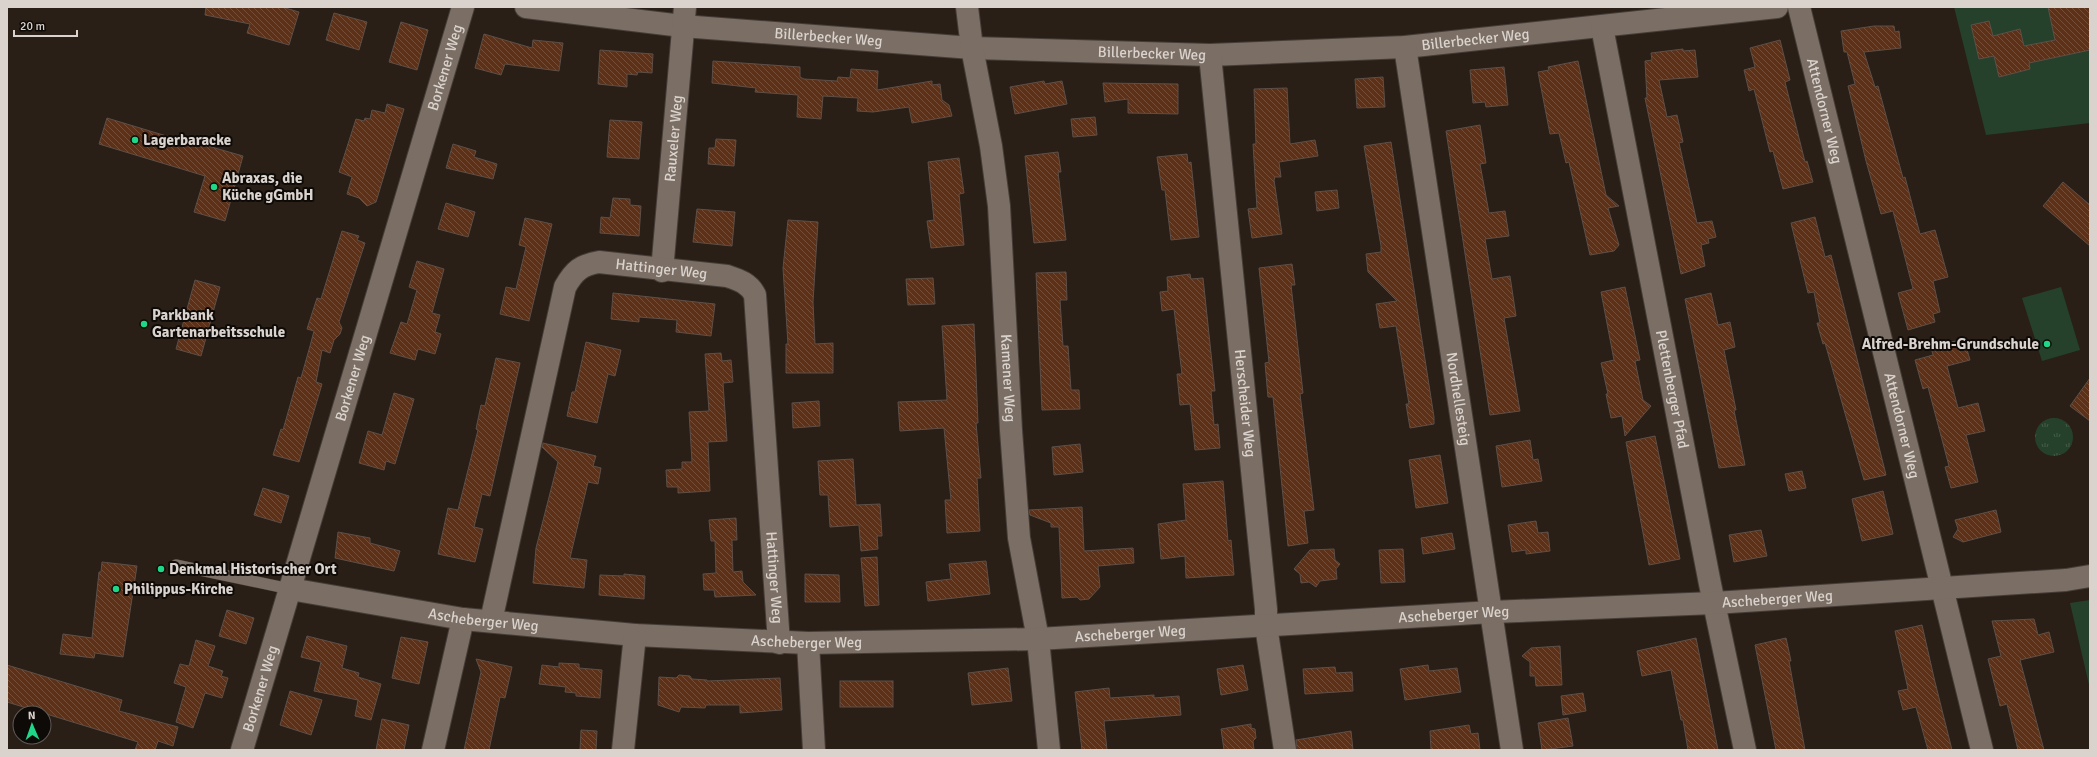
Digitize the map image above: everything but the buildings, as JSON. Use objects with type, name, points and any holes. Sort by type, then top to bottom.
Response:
[{"type":"street","name":"Borkener Weg","points":[[242,750],[463,7]]},
{"type":"street","name":"Billerbecker Weg","points":[[526,7],[684,17],[972,48],[1210,55],[1405,47],[1777,7]]},
{"type":"street","name":"Kamener Weg","points":[[967,7],[972,48],[991,146],[999,206],[1011,430],[1019,538],[1038,639],[1049,750]]},
{"type":"street","name":"Attendorner Weg","points":[[1799,7],[1982,750]]},
{"type":"street","name":"Rauxeler Weg","points":[[662,271],[684,17]]},
{"type":"street","name":"Plettenberger Pfad","points":[[1602,27],[1714,603],[1745,750]]},
{"type":"street","name":"Nordhellesteig","points":[[1405,47],[1512,750]]},
{"type":"street","name":"Herscheider Weg","points":[[1210,55],[1266,609],[1266,626],[1285,750]]},
{"type":"street","name":"Hattinger Weg","points":[[491,621],[565,287],[578,268],[587,264],[599,262],[662,271],[727,276],[740,280],[751,287],[755,295],[779,643]]},
{"type":"street","name":"Ascheberger Weg","points":[[290,589],[463,619],[635,635],[779,643],[808,643],[1038,639],[1492,612],[1714,603],[2066,580],[2090,576]]},
{"type":"street","points":[[433,750],[463,619]]},
{"type":"street","points":[[623,750],[635,635]]},
{"type":"street","points":[[808,643],[814,750]]},
{"type":"lane","name":"Ascheberger Weg","points":[[176,565],[290,589]]},
{"type":"green space","points":[[1954,7],[2090,7],[2090,123],[1986,135]]},
{"type":"green space","points":[[2061,287],[2080,350],[2042,361],[2022,298]]},
{"type":"green space","points":[[2050,418],[2058,418],[2068,423],[2072,430],[2072,444],[2068,451],[2058,456],[2050,456],[2040,451],[2038,448],[2035,441],[2035,433],[2040,423],[2043,421]]},
{"type":"green space","points":[[2090,600],[2090,689],[2070,603]]},
{"type":"place","name":"Lagerbaracke","points":[[135,140]]},
{"type":"place","name":"Abraxas, die Küche gGmbH","points":[[214,187]]},
{"type":"place","name":"Parkbank Gartenarbeitsschule","points":[[144,324]]},
{"type":"place","name":"Alfred-Brehm-Grundschule","points":[[2047,344]]},
{"type":"place","name":"Denkmal Historischer Ort","points":[[161,569]]},
{"type":"place","name":"Philippus-Kirche","points":[[116,589]]}]
